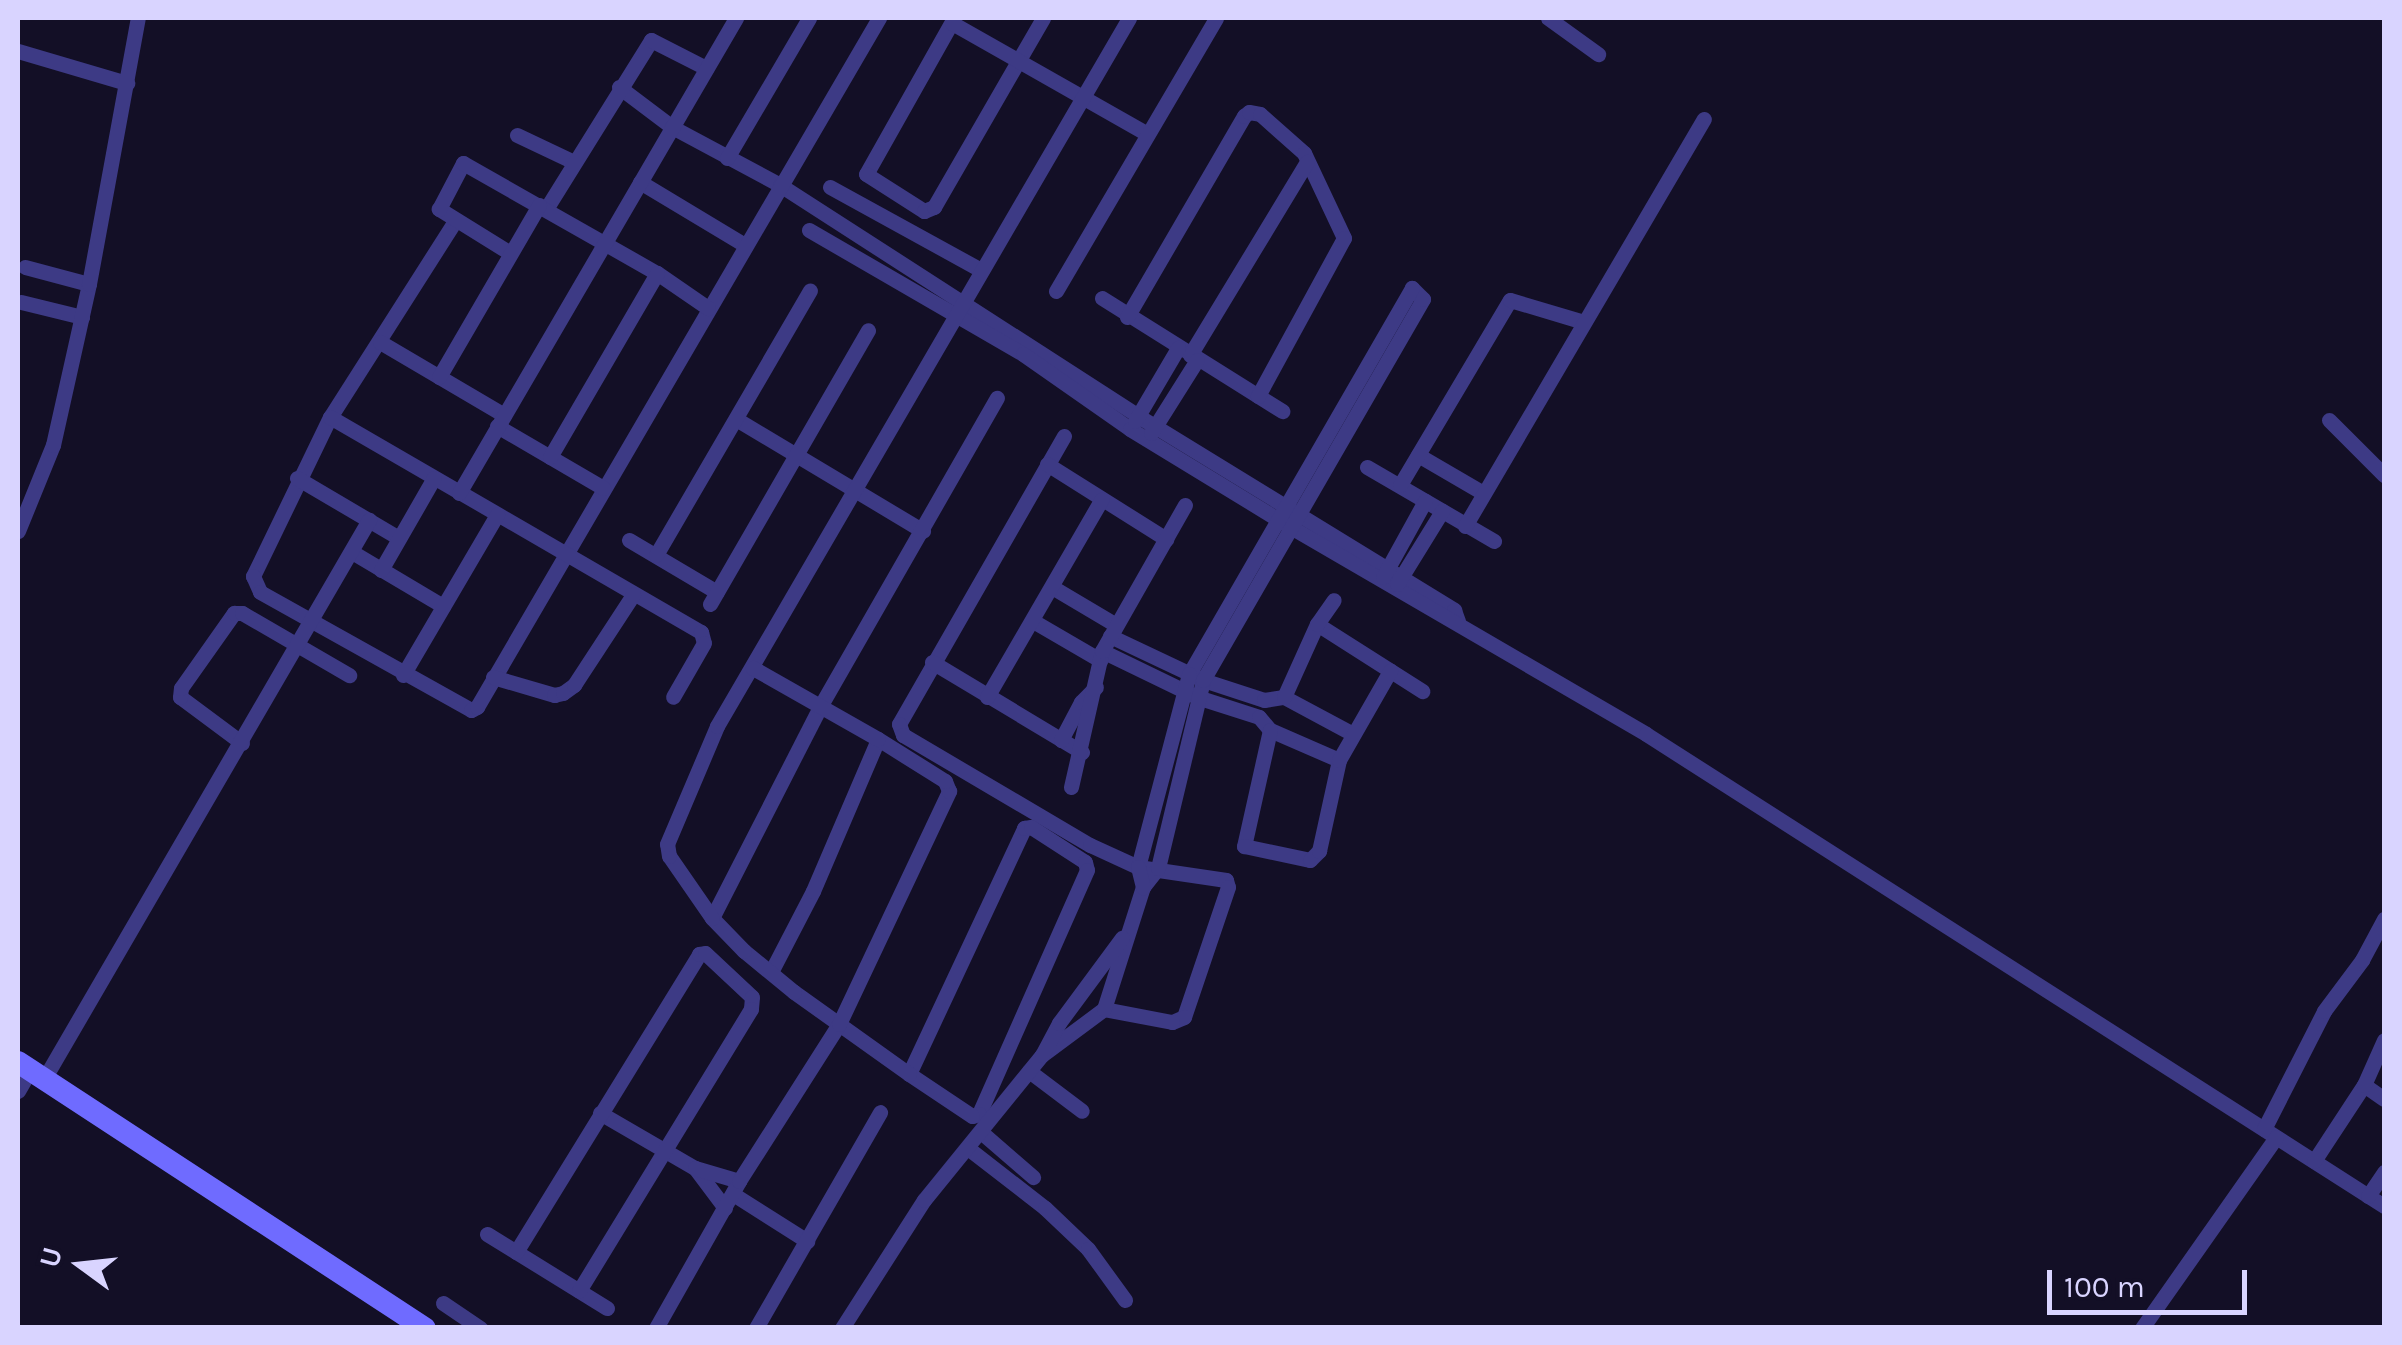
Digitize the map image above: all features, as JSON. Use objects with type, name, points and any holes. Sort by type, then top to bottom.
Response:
[{"type":"street","points":[[18,532],[53,445],[89,284],[138,18]]},
{"type":"street","points":[[459,492],[736,18]]},
{"type":"street","points":[[726,158],[809,18]]},
{"type":"street","points":[[242,742],[183,700],[181,688],[234,613],[305,635],[403,675],[471,710],[879,18]]},
{"type":"street","points":[[1042,18],[1016,62],[928,212],[868,179],[866,174],[953,20],[1016,62],[1147,134]]},
{"type":"street","points":[[909,1074],[1024,828],[1030,826],[1085,862],[1087,870],[979,1114],[970,1116],[909,1074],[833,1035],[712,918],[669,856],[666,844],[717,726],[1130,18]]},
{"type":"street","points":[[1056,291],[1216,18]]},
{"type":"street","points":[[1548,18],[1598,54]]},
{"type":"street","points":[[439,377],[510,253],[574,162],[651,40],[706,68]]},
{"type":"street","points":[[18,51],[127,83]]},
{"type":"street","points":[[619,86],[672,127],[780,185],[959,310],[1134,423],[1391,578],[1454,610],[1458,622],[1846,858],[2384,1206]]},
{"type":"street","points":[[1128,316],[1244,116],[1250,112],[1260,114],[1295,144],[1308,162],[1343,232],[1342,247],[1258,396]]},
{"type":"street","points":[[1465,526],[1704,119]]},
{"type":"street","points":[[517,135],[574,162]]},
{"type":"street","points":[[1151,433],[1189,354],[1308,162]]},
{"type":"street","points":[[510,253],[455,221],[438,204],[463,163],[657,273],[708,308]]},
{"type":"street","points":[[640,182],[745,245]]},
{"type":"street","points":[[830,186],[981,270]]},
{"type":"street","points":[[349,675],[260,592],[253,576],[297,478],[330,417],[455,221]]},
{"type":"street","points":[[809,230],[959,310]]},
{"type":"street","points":[[25,267],[89,284]]},
{"type":"street","points":[[550,457],[657,273]]},
{"type":"street","points":[[656,556],[810,290]]},
{"type":"street","points":[[1144,887],[1138,867],[1196,677],[1407,290],[1422,293],[1423,299],[1286,516]]},
{"type":"street","points":[[1102,298],[1282,411]]},
{"type":"street","points":[[1400,484],[1510,300],[1584,322]]},
{"type":"street","points":[[21,302],[82,316]]},
{"type":"street","points":[[629,540],[714,598],[868,330]]},
{"type":"street","points":[[380,342],[439,377],[550,457],[603,488]]},
{"type":"street","points":[[1134,423],[1189,354]]},
{"type":"street","points":[[712,918],[821,705],[997,398]]},
{"type":"street","points":[[330,417],[704,637],[674,697]]},
{"type":"street","points":[[736,420],[923,531]]},
{"type":"street","points":[[2329,420],[2384,476]]},
{"type":"street","points":[[1064,436],[900,719],[904,735],[1090,845],[1138,867],[1219,878],[1228,887],[1184,1016],[1172,1022],[1104,1009]]},
{"type":"street","points":[[1418,455],[1483,493]]},
{"type":"street","points":[[1047,464],[1166,539]]},
{"type":"street","points":[[1367,467],[1494,542]]},
{"type":"street","points":[[297,478],[400,538]]},
{"type":"street","points":[[381,570],[434,478]]},
{"type":"street","points":[[987,697],[1100,500]]},
{"type":"street","points":[[1391,578],[1425,501]]},
{"type":"street","points":[[1071,787],[1107,643],[1185,505]]},
{"type":"street","points":[[1391,578],[1442,510]]},
{"type":"street","points":[[403,675],[496,515]]},
{"type":"street","points":[[18,1091],[242,742],[370,520]]},
{"type":"street","points":[[352,552],[443,606]]},
{"type":"street","points":[[1052,587],[1107,643],[1190,694],[1259,717],[1270,730],[1340,760]]},
{"type":"street","points":[[493,677],[554,695],[564,693],[574,685],[633,595]]},
{"type":"street","points":[[1284,697],[1316,624],[1334,600]]},
{"type":"street","points":[[1033,621],[1107,643],[1264,700],[1284,697],[1353,734]]},
{"type":"street","points":[[1316,624],[1422,691]]},
{"type":"street","points":[[932,662],[1082,752]]},
{"type":"street","points":[[656,1328],[733,1194],[833,1035],[949,791],[945,781],[878,738],[753,668]]},
{"type":"street","points":[[1270,730],[1243,837],[1250,850],[1310,860],[1316,857],[1340,760],[1390,671]]},
{"type":"street","points":[[1061,740],[1081,702],[1096,687]]},
{"type":"street","points":[[1042,1055],[1104,1009],[1144,887],[1158,868],[1190,694]]},
{"type":"street","points":[[1259,717],[1264,700]]},
{"type":"street","points":[[771,972],[813,891],[878,738]]},
{"type":"street","points":[[2142,1328],[2270,1133],[2324,1011],[2362,960],[2384,919]]},
{"type":"street","points":[[842,1328],[924,1200],[1042,1055],[1079,993],[1128,930]]},
{"type":"street","points":[[516,1252],[698,954],[705,953],[754,1002],[579,1291]]},
{"type":"street","points":[[2314,1161],[2364,1085],[2384,1040]]},
{"type":"street","points":[[30,1070],[426,1328]]},
{"type":"street","points":[[1029,1070],[1082,1111]]},
{"type":"street","points":[[2364,1085],[2384,1098]]},
{"type":"street","points":[[756,1328],[880,1112]]},
{"type":"street","points":[[600,1113],[696,1168],[807,1241]]},
{"type":"street","points":[[981,1132],[1033,1177]]},
{"type":"street","points":[[969,1148],[1046,1208],[1088,1249],[1125,1300]]},
{"type":"street","points":[[696,1168],[733,1194]]},
{"type":"street","points":[[2368,1196],[2384,1172]]},
{"type":"street","points":[[487,1234],[606,1308]]},
{"type":"street","points":[[443,1303],[480,1328]]}]
